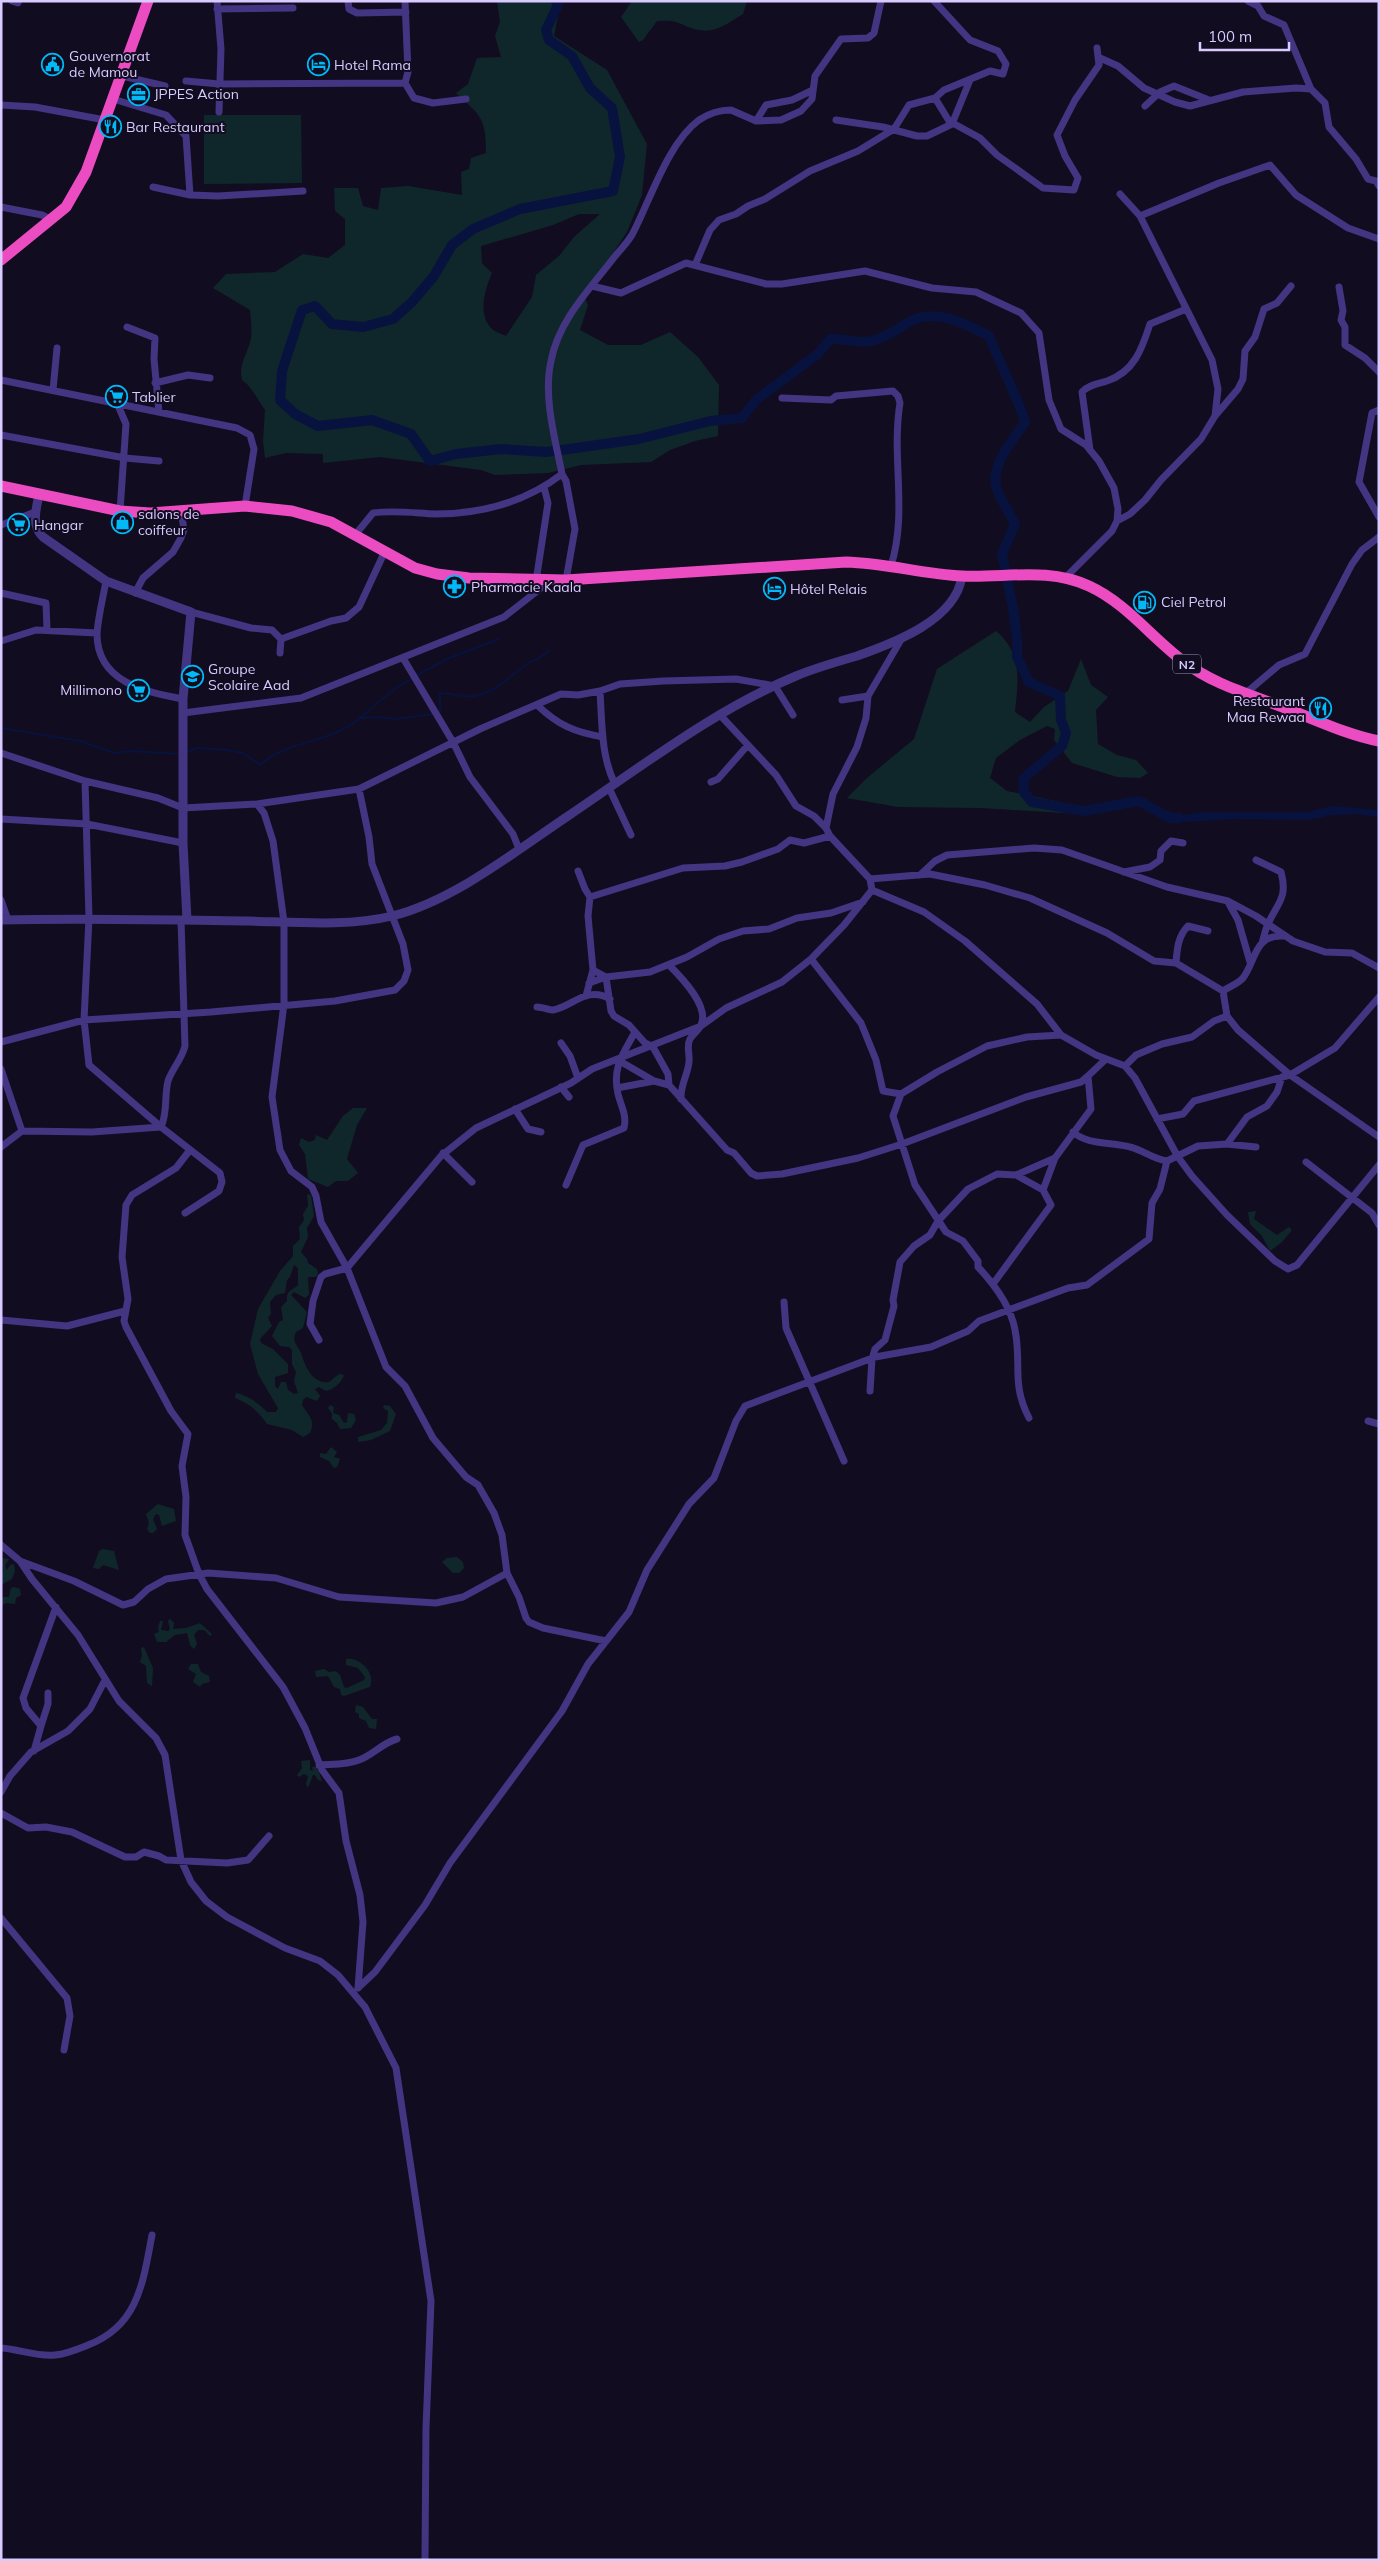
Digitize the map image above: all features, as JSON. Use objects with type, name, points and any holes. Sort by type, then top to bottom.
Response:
[{"type":"highway","points":[[1,260],[66,207],[86,172],[122,76],[144,2]]},
{"type":"highway","name":"N2","points":[[1,486],[120,511],[150,512],[245,506],[302,513],[331,522],[415,568],[437,574],[550,581],[846,562],[962,576],[991,577],[1035,573],[1066,577],[1089,585],[1117,602],[1164,646],[1197,671],[1223,685],[1347,732],[1379,741]]},
{"type":"street","points":[[348,1],[348,9],[357,13],[406,12]]},
{"type":"street","points":[[405,1],[408,72],[405,83],[414,98],[433,103],[466,99]]},
{"type":"street","points":[[566,580],[575,529],[566,481],[562,474],[550,408],[550,362],[558,334],[580,300],[634,233],[649,197],[680,141],[699,120],[716,112],[731,110],[756,121],[781,120],[801,111],[812,99],[815,76],[841,39],[868,38],[874,33],[881,1]]},
{"type":"street","points":[[694,265],[706,238],[719,220],[736,214],[748,206],[765,199],[810,171],[849,157],[894,130],[909,105],[935,98],[944,90],[990,72],[1003,74],[1006,64],[998,51],[970,40],[960,32],[934,1]]},
{"type":"street","points":[[1248,1],[1258,6],[1264,16],[1284,25],[1311,89],[1325,103],[1329,127],[1356,159],[1368,179],[1376,181],[1379,186]]},
{"type":"street","points":[[219,112],[221,49],[217,5],[293,8]]},
{"type":"street","points":[[935,98],[952,124],[980,138],[997,154],[1043,188],[1074,190],[1078,178],[1065,156],[1057,136],[1075,100],[1100,65],[1097,48]]},
{"type":"street","points":[[1100,58],[1118,66],[1144,88],[1157,95],[1190,106],[1210,100],[1258,91],[1296,88],[1311,89]]},
{"type":"street","points":[[122,76],[166,86]]},
{"type":"street","points":[[836,120],[927,136],[952,124],[970,80]]},
{"type":"street","points":[[186,81],[219,84],[405,83]]},
{"type":"street","points":[[1145,106],[1157,95],[1174,86],[1180,86],[1210,100]]},
{"type":"street","points":[[756,121],[766,105],[804,96],[813,90]]},
{"type":"street","points":[[113,100],[166,115],[186,136],[190,195]]},
{"type":"street","points":[[1,105],[35,108],[105,120]]},
{"type":"street","points":[[1140,216],[1219,183],[1270,165],[1296,195],[1348,228],[1379,238]]},
{"type":"street","points":[[153,187],[190,195],[303,191]]},
{"type":"street","points":[[1120,194],[1140,216],[1212,360],[1218,390],[1215,416]]},
{"type":"street","points":[[1,207],[42,215],[52,220]]},
{"type":"street","points":[[592,286],[621,293],[686,263],[766,284],[782,284],[864,271],[932,288],[976,292],[1021,313],[1039,333],[1049,400],[1061,429],[1090,450],[1099,461],[1114,488],[1118,509],[1117,521],[1112,532],[1066,577]]},
{"type":"street","points":[[1117,521],[1130,514],[1145,500],[1160,480],[1201,439],[1215,416],[1238,389],[1243,379],[1245,351],[1255,337],[1264,309],[1277,303],[1291,286]]},
{"type":"street","points":[[1339,287],[1344,311],[1340,320],[1344,327],[1345,345],[1365,358],[1379,372]]},
{"type":"street","points":[[1090,450],[1082,392],[1086,388],[1110,380],[1134,363],[1143,347],[1150,324],[1186,309]]},
{"type":"street","points":[[127,327],[155,338],[155,383],[159,412]]},
{"type":"street","points":[[52,390],[57,348]]},
{"type":"street","points":[[155,383],[188,375],[210,378]]},
{"type":"street","points":[[1,380],[238,428],[250,435],[254,449],[245,506]]},
{"type":"street","points":[[782,398],[831,400],[836,396],[893,391],[898,396],[900,403],[896,466],[900,514],[896,549],[891,566]]},
{"type":"street","points":[[117,403],[126,424],[120,511]]},
{"type":"street","points":[[1379,410],[1372,413],[1359,482],[1379,517]]},
{"type":"street","points":[[1,435],[125,458],[159,461]]},
{"type":"street","points":[[355,535],[373,513],[469,513],[495,508],[544,487],[562,474]]},
{"type":"street","points":[[536,581],[548,503],[544,487]]},
{"type":"street","points":[[39,495],[35,512],[39,534],[106,581],[191,612],[252,628],[272,630],[281,639],[280,653]]},
{"type":"street","points":[[135,592],[143,578],[173,552],[181,538],[184,530],[181,510]]},
{"type":"street","points":[[1,525],[35,512]]},
{"type":"street","points":[[1246,693],[1279,665],[1305,654],[1352,564],[1362,550],[1379,537]]},
{"type":"street","points":[[281,639],[331,620],[346,618],[359,607],[385,552]]},
{"type":"street","points":[[1,900],[5,920],[89,918],[284,922],[364,921],[391,916],[424,906],[519,849],[720,715],[795,676],[903,638],[932,620],[957,595],[962,576]]},
{"type":"street","points":[[106,581],[97,633],[102,659],[117,677],[138,690],[183,699]]},
{"type":"street","points":[[183,717],[301,698],[504,617],[550,581]]},
{"type":"street","points":[[1,593],[46,603],[47,630]]},
{"type":"street","points":[[161,1127],[165,1119],[169,1080],[183,1056],[186,1046],[182,796],[183,699],[191,612]]},
{"type":"street","points":[[1,642],[20,634],[47,630],[97,633]]},
{"type":"street","points":[[826,828],[833,794],[857,747],[866,718],[868,696],[903,638]]},
{"type":"street","points":[[403,658],[453,742],[470,776],[513,834],[519,849]]},
{"type":"street","points":[[1,753],[85,781],[158,798],[183,808],[257,804],[359,789],[453,742],[561,694],[600,691],[620,684],[736,679],[775,686],[793,715]]},
{"type":"street","points":[[600,691],[603,737],[612,786],[632,835]]},
{"type":"street","points":[[842,700],[868,696]]},
{"type":"street","points":[[536,705],[549,717],[576,732],[603,737]]},
{"type":"street","points":[[319,1340],[310,1324],[313,1301],[321,1277],[325,1274],[347,1268],[443,1153],[476,1128],[561,1087],[592,1069],[653,1047],[701,1026],[726,1008],[782,982],[811,959],[864,902],[872,890],[870,879],[830,836],[826,828],[814,816],[796,806],[776,775],[720,715]]},
{"type":"street","points":[[711,782],[718,779],[748,745]]},
{"type":"street","points":[[85,781],[89,918],[84,1020],[89,1065],[161,1127],[220,1173],[222,1182],[219,1191],[185,1213]]},
{"type":"street","points":[[1,1042],[84,1020],[186,1014],[335,1000],[395,990],[404,982],[408,970],[403,944],[372,864],[369,837],[359,789]]},
{"type":"street","points":[[257,804],[264,812],[273,841],[284,922],[284,1004],[272,1097],[279,1143],[291,1171],[312,1187],[316,1196],[321,1222],[347,1268],[386,1367],[405,1386],[433,1438],[466,1477],[478,1485],[490,1505],[502,1535],[506,1564],[504,1575],[529,1622],[543,1628],[606,1641]]},
{"type":"street","points":[[1,819],[87,824],[183,843]]},
{"type":"street","points":[[590,897],[683,868],[725,866],[742,862],[778,849],[790,840],[804,843],[830,836]]},
{"type":"street","points":[[1124,872],[1150,867],[1160,860],[1161,851],[1171,840],[1183,843]]},
{"type":"street","points":[[920,875],[935,860],[947,855],[1034,848],[1062,850],[1190,894],[1228,902],[1268,924],[1293,941],[1325,952],[1352,953],[1378,965]]},
{"type":"street","points":[[1223,991],[1243,978],[1262,943],[1268,924],[1283,900],[1284,884],[1281,872],[1256,860]]},
{"type":"street","points":[[578,871],[585,890],[590,897],[588,916],[593,970],[586,996]]},
{"type":"street","points":[[870,879],[930,874],[985,885],[1030,898],[1107,933],[1154,961],[1176,963],[1223,991]]},
{"type":"street","points":[[872,890],[924,912],[965,941],[1037,1004],[1061,1036],[1106,1059],[1125,1066],[1135,1078],[1178,1157],[1227,1215],[1275,1261],[1288,1269],[1297,1265],[1379,1165]]},
{"type":"street","points":[[589,983],[606,977],[650,972],[669,965],[719,939],[743,931],[769,929],[797,918],[831,913],[864,902]]},
{"type":"street","points":[[1228,902],[1238,920],[1250,962]]},
{"type":"street","points":[[1176,963],[1178,945],[1183,932],[1188,926],[1208,930]]},
{"type":"street","points":[[1262,943],[1269,938],[1284,936]]},
{"type":"street","points":[[811,959],[861,1023],[876,1060],[883,1092],[901,1094],[937,1072],[987,1046],[1027,1037],[1061,1036]]},
{"type":"street","points":[[669,965],[686,983],[702,1012],[701,1026],[690,1039],[688,1045],[689,1059],[680,1092],[680,1099]]},
{"type":"street","points":[[593,970],[606,977]]},
{"type":"street","points":[[606,977],[614,1016],[629,1025],[645,1043],[653,1047],[668,1074],[669,1085],[680,1099],[727,1150],[734,1154],[751,1173],[757,1176],[782,1174],[858,1158],[902,1144],[1026,1097],[1081,1082],[1106,1059]]},
{"type":"street","points":[[1223,991],[1227,1016],[1238,1030],[1290,1075],[1379,1138]]},
{"type":"street","points":[[537,1006],[553,1010],[586,996],[602,994],[610,999]]},
{"type":"street","points":[[1157,1119],[1183,1114],[1194,1101],[1290,1075],[1335,1048],[1379,997]]},
{"type":"street","points":[[1125,1066],[1136,1055],[1162,1044],[1192,1037],[1214,1021],[1227,1016]]},
{"type":"street","points":[[566,1185],[582,1145],[624,1128],[626,1119],[617,1088],[618,1060],[635,1032]]},
{"type":"street","points":[[560,1043],[570,1056],[578,1078]]},
{"type":"street","points":[[618,1060],[654,1081],[669,1085]]},
{"type":"street","points":[[1,1070],[22,1131]]},
{"type":"street","points":[[1043,1190],[1055,1158],[1090,1109],[1088,1076]]},
{"type":"street","points":[[1227,1144],[1247,1117],[1267,1106],[1277,1092],[1282,1077]]},
{"type":"street","points":[[617,1088],[654,1081]]},
{"type":"street","points":[[561,1087],[569,1097]]},
{"type":"street","points":[[901,1094],[893,1116],[915,1185],[946,1232],[963,1241],[978,1261],[978,1267],[993,1284],[1008,1311],[1015,1330],[1017,1387],[1029,1418]]},
{"type":"street","points":[[515,1109],[528,1128],[541,1132]]},
{"type":"street","points":[[1,1147],[22,1131],[92,1132],[161,1127]]},
{"type":"street","points":[[1073,1132],[1080,1139],[1132,1147],[1156,1159],[1167,1161],[1198,1146],[1227,1144],[1256,1147]]},
{"type":"street","points":[[190,1150],[176,1168],[132,1194],[126,1205],[122,1257],[128,1299],[126,1327],[171,1411],[188,1434],[182,1466],[186,1498],[184,1529],[199,1574],[207,1589],[282,1687],[304,1728],[319,1765],[340,1796],[346,1841],[360,1894],[363,1922],[358,1998]]},
{"type":"street","points":[[443,1153],[472,1182]]},
{"type":"street","points":[[930,1235],[938,1221],[968,1189],[997,1174],[1016,1174],[1055,1158]]},
{"type":"street","points":[[358,1988],[375,1972],[425,1905],[455,1856],[562,1711],[588,1664],[629,1612],[646,1570],[686,1508],[714,1478],[736,1421],[744,1406],[872,1359],[931,1348],[968,1331],[979,1321],[1068,1288],[1087,1285],[1149,1239],[1152,1203],[1160,1190],[1167,1161]]},
{"type":"street","points":[[1306,1162],[1372,1213],[1379,1225]]},
{"type":"street","points":[[993,1284],[1050,1205],[1043,1190],[1016,1174]]},
{"type":"street","points":[[870,1391],[872,1359],[875,1349],[885,1340],[894,1306],[892,1300],[900,1262],[914,1246],[930,1235],[946,1232]]},
{"type":"street","points":[[784,1302],[786,1328],[844,1461]]},
{"type":"street","points":[[1,1320],[67,1326],[126,1312]]},
{"type":"street","points":[[1368,1421],[1379,1424]]},
{"type":"street","points":[[1,1545],[20,1560],[74,1581],[123,1605],[134,1602],[159,1582],[199,1574],[224,1572],[276,1578],[338,1597],[436,1603],[463,1597],[504,1575]]},
{"type":"street","points":[[20,1560],[32,1580],[78,1634],[105,1680],[120,1701],[156,1738],[165,1754],[181,1860],[191,1882],[206,1901],[227,1917],[284,1948],[320,1961],[338,1975],[365,2007],[396,2068],[431,2301],[426,2428],[424,2560]]},
{"type":"street","points":[[40,1726],[26,1708],[23,1698],[56,1607]]},
{"type":"street","points":[[1,1792],[10,1776],[34,1750],[68,1731],[85,1715],[105,1680]]},
{"type":"street","points":[[34,1750],[48,1704],[48,1693]]},
{"type":"street","points":[[319,1765],[359,1760],[386,1743],[397,1739]]},
{"type":"street","points":[[1,1813],[28,1828],[46,1827],[72,1832],[126,1857],[136,1857],[144,1852],[166,1860],[226,1863],[248,1860],[269,1836]]},
{"type":"street","points":[[1,1918],[67,1998],[70,2016],[64,2050]]},
{"type":"street","points":[[1,2348],[55,2355],[106,2338],[120,2326],[133,2309],[144,2273],[152,2235]]},
{"type":"green space","points":[[497,1],[561,1],[554,36],[607,70],[647,144],[642,195],[627,232],[595,280],[583,294],[588,305],[580,330],[608,345],[641,345],[670,332],[698,357],[719,385],[718,436],[695,441],[670,450],[651,462],[581,465],[548,473],[495,475],[481,470],[380,457],[323,463],[323,454],[286,453],[265,458],[263,441],[265,410],[252,390],[242,380],[241,374],[242,364],[251,338],[250,310],[213,288],[226,274],[275,272],[303,254],[328,258],[345,245],[345,219],[335,211],[334,188],[358,188],[363,206],[378,210],[381,188],[408,186],[462,195],[461,172],[469,169],[471,158],[486,153],[486,141],[480,118],[456,93],[468,84],[477,58],[501,57],[495,36],[500,22]],"holes":[[[579,214],[600,214],[574,237],[559,256],[536,275],[532,297],[506,336],[492,329],[487,323],[484,309],[485,294],[492,273],[482,263],[481,246],[553,225]]]},
{"type":"green space","points":[[632,1],[747,1],[743,14],[717,29],[705,31],[676,22],[657,21],[643,40],[639,42],[621,17]]},
{"type":"green space","points":[[204,115],[301,115],[302,183],[204,184]]},
{"type":"green space","points":[[996,631],[1005,640],[1015,659],[1017,689],[1015,712],[1030,722],[1044,707],[1068,691],[1081,659],[1091,685],[1108,697],[1096,710],[1098,744],[1117,755],[1136,760],[1148,773],[1140,778],[1117,777],[1072,763],[1054,740],[1055,729],[1047,726],[1020,740],[996,758],[990,778],[1007,791],[1070,804],[1064,813],[981,808],[898,807],[847,798],[867,778],[914,739],[937,669]]},
{"type":"green space","points":[[353,1108],[367,1108],[357,1125],[347,1159],[358,1173],[348,1181],[336,1181],[328,1187],[308,1179],[305,1154],[299,1145],[301,1138],[309,1142],[315,1140],[316,1135],[327,1140],[343,1116]]},
{"type":"green space","points":[[307,1194],[311,1195],[314,1216],[307,1228],[308,1237],[301,1252],[308,1263],[317,1269],[318,1273],[316,1277],[308,1277],[309,1295],[305,1298],[294,1292],[291,1295],[307,1312],[303,1328],[296,1332],[295,1341],[307,1368],[318,1380],[329,1382],[339,1374],[344,1375],[339,1383],[331,1389],[326,1391],[319,1387],[315,1389],[320,1396],[317,1401],[306,1397],[303,1400],[302,1405],[311,1418],[312,1428],[310,1433],[303,1437],[292,1430],[267,1424],[253,1408],[235,1398],[236,1393],[244,1396],[257,1403],[267,1412],[276,1412],[278,1408],[258,1374],[250,1344],[258,1309],[280,1271],[293,1256],[293,1246],[300,1239],[299,1227],[304,1220],[303,1214],[308,1206]],"holes":[[[294,1265],[298,1268],[298,1285],[288,1293],[287,1301],[281,1307],[283,1320],[279,1322],[272,1336],[280,1346],[289,1347],[292,1350],[292,1364],[296,1372],[294,1381],[298,1393],[294,1394],[288,1390],[286,1382],[281,1382],[278,1389],[275,1386],[275,1377],[288,1373],[288,1364],[273,1349],[261,1343],[260,1339],[272,1326],[268,1318],[271,1314],[270,1302],[276,1295],[285,1293],[287,1280]]]},
{"type":"green space","points":[[1256,1211],[1254,1219],[1277,1235],[1289,1227],[1292,1230],[1282,1242],[1270,1251],[1262,1236],[1250,1224],[1248,1212]]},
{"type":"green space","points":[[330,1405],[334,1407],[333,1413],[339,1415],[344,1423],[347,1422],[348,1413],[354,1414],[356,1420],[351,1428],[340,1429],[332,1419],[332,1413],[328,1408]]},
{"type":"green space","points":[[384,1405],[390,1406],[396,1414],[390,1431],[371,1440],[358,1442],[358,1437],[381,1430],[387,1423],[388,1411],[383,1408]]},
{"type":"green space","points":[[331,1447],[337,1452],[334,1457],[340,1459],[337,1467],[334,1468],[329,1461],[320,1457],[320,1453],[326,1454]]},
{"type":"green space","points":[[158,1504],[174,1509],[176,1521],[162,1526],[159,1515],[156,1514],[153,1519],[157,1529],[150,1533],[147,1529],[149,1523],[146,1514]]},
{"type":"green space","points":[[103,1549],[114,1551],[119,1570],[103,1565],[99,1569],[93,1568],[99,1551]]},
{"type":"green space","points":[[457,1557],[463,1562],[464,1568],[459,1573],[453,1573],[442,1562],[447,1558]]},
{"type":"green space","points":[[1,1558],[9,1559],[5,1566],[7,1570],[10,1565],[14,1564],[15,1571],[12,1579],[1,1585]]},
{"type":"green space","points":[[11,1588],[20,1589],[21,1595],[16,1598],[15,1604],[6,1603],[1,1606],[1,1597],[9,1597]]},
{"type":"green space","points":[[170,1619],[174,1623],[173,1629],[186,1628],[200,1623],[212,1634],[210,1636],[204,1630],[198,1630],[194,1635],[197,1644],[194,1649],[190,1645],[187,1633],[175,1635],[166,1642],[157,1642],[154,1634],[159,1632],[160,1621],[163,1621],[161,1630],[168,1631],[170,1629],[168,1621]]},
{"type":"green space","points":[[144,1647],[153,1668],[152,1686],[147,1683],[146,1666],[140,1662],[142,1656],[141,1648]]},
{"type":"green space","points":[[346,1659],[361,1663],[366,1667],[371,1676],[371,1682],[370,1687],[344,1696],[341,1695],[340,1689],[334,1687],[328,1676],[316,1677],[315,1671],[324,1669],[329,1672],[336,1671],[340,1675],[344,1687],[347,1688],[364,1680],[365,1677],[358,1668],[346,1665]]},
{"type":"green space","points":[[191,1664],[198,1664],[201,1672],[209,1676],[210,1682],[202,1684],[200,1687],[193,1682],[196,1674],[188,1669]]},
{"type":"green space","points":[[356,1705],[363,1707],[372,1719],[377,1719],[376,1729],[369,1728],[366,1721],[359,1718],[359,1714],[355,1712]]},
{"type":"green space","points":[[310,1760],[310,1770],[313,1771],[312,1767],[317,1767],[322,1781],[313,1775],[308,1788],[306,1784],[308,1776],[304,1774],[299,1777],[297,1775],[302,1768],[301,1761]]},
{"type":"shaded area","points":[[1333,806],[1379,810],[1379,817],[1356,814],[1332,815],[1308,820],[1232,819],[1188,822],[1166,820],[1169,811],[1177,816],[1203,812],[1307,812]]},
{"type":"waterway","points":[[556,1],[558,5],[546,30],[549,40],[572,56],[590,88],[612,108],[620,157],[613,191],[520,209],[473,229],[452,245],[434,276],[412,302],[393,319],[363,327],[332,324],[315,306],[302,310],[282,371],[280,400],[295,414],[318,426],[372,420],[411,434],[430,461],[456,454],[501,449],[546,452],[639,439],[710,421],[742,418],[756,400],[818,354],[830,339],[860,342],[876,340],[909,322],[929,316],[960,322],[989,336],[1025,422],[1008,446],[996,473],[998,492],[1015,524],[1002,554],[1013,608],[1017,638],[1017,657],[1029,682],[1060,696],[1061,720],[1066,733],[1062,746],[1024,778],[1023,791],[1032,802],[1084,811],[1139,801],[1170,818],[1179,818]]},
{"type":"waterway","points":[[417,675],[449,658],[499,639]]},
{"type":"waterway","points":[[437,712],[440,711],[440,693],[466,696],[483,694],[549,650]]},
{"type":"waterway","points":[[186,752],[197,748],[226,750],[243,753],[260,765],[289,748],[331,735],[348,727],[381,699],[413,678]]},
{"type":"waterway","points":[[361,718],[395,719],[433,714]]},
{"type":"waterway","points":[[1,728],[80,741],[114,753],[131,751],[179,754]]},
{"type":"place","name":"Gouvernorat de Mamou","points":[[53,64]]},
{"type":"place","name":"Hotel Rama","points":[[318,65]]},
{"type":"place","name":"JPPES Action","points":[[138,94]]},
{"type":"place","name":"Bar Restaurant","points":[[110,127]]},
{"type":"place","name":"Tablier","points":[[116,397]]},
{"type":"place","name":"salons de coiffeur","points":[[122,522]]},
{"type":"place","name":"Hangar","points":[[18,525]]},
{"type":"place","name":"Pharmacie Kaala","points":[[455,587]]},
{"type":"place","name":"Hôtel Relais","points":[[774,589]]},
{"type":"place","name":"Ciel Petrol","points":[[1145,602]]},
{"type":"place","name":"Groupe Scolaire Aad","points":[[192,677]]},
{"type":"place","name":"Millimono","points":[[138,690]]},
{"type":"place","name":"Restaurant Maa Rewaa","points":[[1321,709]]}]
